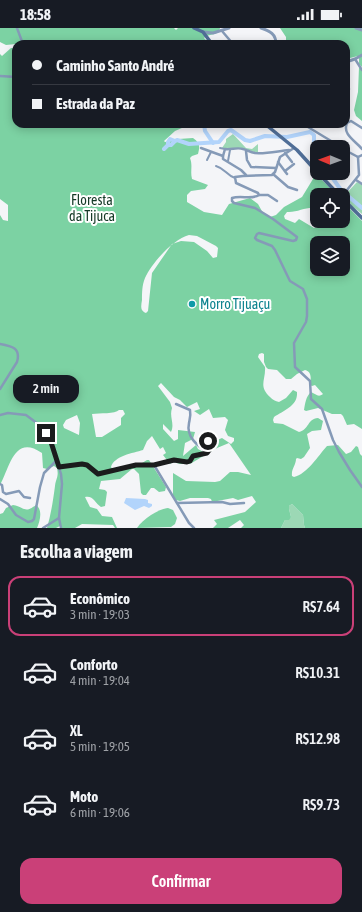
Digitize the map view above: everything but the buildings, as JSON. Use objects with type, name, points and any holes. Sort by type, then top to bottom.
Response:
[{"type":"main road","points":[[194,28],[208,35],[210,40]]},
{"type":"main road","points":[[270,128],[294,147],[310,164]]},
{"type":"main road","points":[[326,180],[334,188]]},
{"type":"main road","points":[[350,205],[362,218]]},
{"type":"street","points":[[17,28],[22,40]]},
{"type":"street","points":[[208,35],[229,28]]},
{"type":"street","points":[[261,28],[274,34],[276,40]]},
{"type":"street","points":[[356,28],[362,30]]},
{"type":"street","points":[[222,31],[230,40]]},
{"type":"street","points":[[350,61],[362,55]]},
{"type":"street","points":[[355,59],[362,70]]},
{"type":"street","points":[[0,76],[12,77]]},
{"type":"street","points":[[350,122],[362,128]]},
{"type":"street","points":[[310,128],[329,140]]},
{"type":"street","points":[[346,128],[347,134],[362,149]]},
{"type":"street","points":[[235,178],[236,176],[268,176],[273,174],[280,157],[294,147]]},
{"type":"street","points":[[201,148],[223,156],[223,159],[241,170],[246,176]]},
{"type":"street","points":[[220,148],[230,150],[234,148],[244,149],[246,151],[258,153],[290,150]]},
{"type":"street","points":[[223,156],[225,149]]},
{"type":"street","points":[[228,161],[230,150]]},
{"type":"street","points":[[246,151],[247,160],[250,167],[276,168]]},
{"type":"street","points":[[207,160],[211,152]]},
{"type":"street","points":[[350,152],[358,157]]},
{"type":"street","points":[[285,153],[293,163],[285,171]]},
{"type":"street","points":[[358,157],[362,155]]},
{"type":"street","points":[[350,188],[356,180],[360,171],[358,157]]},
{"type":"street","points":[[278,162],[288,174]]},
{"type":"street","points":[[216,166],[224,169],[229,175],[235,178],[236,183],[259,195]]},
{"type":"street","points":[[273,174],[288,187],[297,190]]},
{"type":"street","points":[[356,180],[362,184]]},
{"type":"street","points":[[277,201],[268,195],[232,198],[234,203],[255,208],[274,219],[297,237],[296,240],[293,240],[259,233],[255,238],[272,246],[290,282],[303,289],[308,307],[306,322],[294,343],[295,367],[310,381],[311,399],[322,409],[336,446],[362,487]]},
{"type":"street","points":[[0,344],[16,349],[18,352],[18,357],[17,362],[0,389]]},
{"type":"street","points":[[176,404],[190,410],[191,415],[188,426],[190,436],[193,441],[207,452]]},
{"type":"street","points":[[0,415],[8,413],[26,415],[32,418],[50,439],[59,467],[62,484],[59,518],[62,528]]},
{"type":"street","points":[[59,467],[82,464],[90,467],[96,474],[100,474],[136,465],[154,465],[174,460],[187,462],[190,461],[193,456],[205,454],[210,449],[208,438]]},
{"type":"street","points":[[0,499],[8,504],[16,515],[28,522],[32,521],[34,519],[44,473],[57,460]]},
{"type":"street","points":[[154,465],[188,523],[194,528]]},
{"type":"street","points":[[0,484],[2,485],[6,494],[19,491],[24,497],[30,498]]},
{"type":"street","points":[[177,503],[244,503]]},
{"type":"street","points":[[43,528],[59,518]]},
{"type":"green space","points":[[0,28],[174,28],[176,30],[178,28],[220,28],[219,32],[204,38],[206,40],[12,40],[12,44],[6,45],[0,42]]},
{"type":"green space","points":[[280,28],[362,28],[362,67],[359,64],[358,56],[350,58],[350,40],[286,40],[286,37]]},
{"type":"green space","name":"Floresta da Tijuca","points":[[11,48],[12,128],[182,128],[175,131],[164,141],[193,138],[197,141],[199,147],[198,154],[190,158],[192,179],[208,185],[205,189],[191,191],[187,195],[187,202],[204,212],[222,215],[229,204],[250,198],[258,204],[263,213],[270,217],[276,215],[284,207],[302,197],[312,180],[322,180],[330,188],[310,188],[310,208],[287,212],[284,216],[285,219],[295,223],[299,219],[310,226],[310,228],[350,228],[350,209],[362,221],[362,429],[354,424],[347,425],[341,414],[332,414],[318,408],[306,411],[304,410],[305,403],[311,392],[318,396],[323,394],[315,385],[310,385],[311,378],[309,372],[305,370],[291,379],[286,379],[277,370],[268,369],[266,367],[264,362],[264,354],[259,354],[258,357],[265,367],[263,383],[264,390],[271,398],[279,402],[286,398],[293,390],[297,392],[297,397],[293,404],[274,417],[274,423],[283,424],[299,432],[305,429],[314,419],[318,418],[323,421],[321,430],[312,431],[307,434],[310,448],[304,457],[301,459],[296,459],[292,476],[294,477],[303,472],[327,446],[338,445],[346,454],[351,452],[356,446],[358,447],[362,456],[362,528],[305,528],[303,515],[292,504],[289,506],[291,517],[289,520],[285,520],[281,528],[241,528],[244,525],[240,520],[228,528],[213,528],[217,524],[214,520],[245,512],[256,502],[252,496],[238,500],[233,498],[212,502],[211,499],[208,498],[190,498],[180,501],[176,500],[173,496],[173,473],[186,481],[215,482],[220,481],[230,472],[251,475],[229,443],[217,448],[190,464],[173,462],[170,464],[163,455],[166,453],[163,447],[160,449],[152,436],[147,441],[143,450],[116,460],[111,467],[113,470],[149,460],[166,487],[165,491],[159,492],[154,488],[151,488],[146,495],[143,495],[141,493],[139,474],[132,469],[120,479],[101,481],[99,489],[107,492],[105,506],[101,507],[92,498],[85,497],[90,507],[97,509],[102,516],[112,517],[117,528],[113,525],[82,524],[75,528],[62,528],[60,526],[56,528],[47,528],[58,471],[54,466],[47,469],[43,468],[42,453],[33,448],[25,447],[19,450],[10,462],[0,485],[0,215],[3,220],[8,221],[8,205],[0,199],[0,54],[2,56]],"holes":[[[189,235],[197,236],[216,246],[218,248],[217,257],[213,258],[207,251],[194,242],[181,241],[174,243]],[[171,246],[152,273],[148,311],[146,313],[142,310],[141,306],[144,281],[152,266]],[[161,383],[174,397],[180,400],[187,407],[197,402],[200,409],[194,411],[200,415],[209,409],[213,418],[225,417],[228,420],[225,430],[228,436],[234,438],[234,441],[231,444],[222,438],[215,441],[218,445],[209,449],[205,453],[198,449],[196,445],[183,456],[185,443],[193,439],[195,432],[178,430],[178,439],[174,441],[163,429],[163,424],[171,432],[172,408],[170,402],[158,386]],[[123,410],[125,414],[121,418],[121,425],[102,437],[96,437],[92,414],[114,412]],[[77,415],[80,423],[79,435],[64,428],[63,425],[66,420]]]},
{"type":"green space","points":[[359,67],[362,70],[362,121],[356,116],[354,110],[358,92]]},
{"type":"green space","points":[[233,134],[246,148],[252,149],[258,144],[258,153],[245,149],[222,148],[226,142],[226,139]]},
{"type":"green space","points":[[357,182],[362,185],[362,214],[350,204],[350,190]]},
{"type":"green space","points":[[292,504],[303,515],[305,528],[281,528],[285,520],[291,517],[289,506]]},
{"type":"green space","points":[[13,505],[24,509],[29,509],[36,505],[40,510],[40,519],[37,528],[0,528],[0,514],[3,513],[6,508]]},
{"type":"green space","points":[[168,508],[173,510],[177,518],[175,524],[171,527],[137,528],[151,515]]},
{"type":"water","points":[[126,498],[145,499],[148,500],[148,503],[152,504],[152,506],[149,508],[144,506],[135,510],[124,503]]},
{"type":"waterway","points":[[205,128],[213,143]]},
{"type":"waterway","points":[[164,149],[177,140],[189,144],[219,142],[228,131],[231,130],[245,140],[250,141],[265,136],[287,137],[310,132],[314,135],[314,140]]},
{"type":"waterway","points":[[168,145],[170,139],[175,141]]},
{"type":"waterway","points":[[334,180],[341,190],[362,208]]},
{"type":"place","name":"Morro Tijuaçu","points":[[192,304]]},
{"type":"route","points":[[46,433],[50,439],[59,467],[82,464],[90,467],[96,474],[136,465],[154,465],[174,460],[187,462],[190,461],[193,456],[207,453],[210,449],[208,441]]}]
